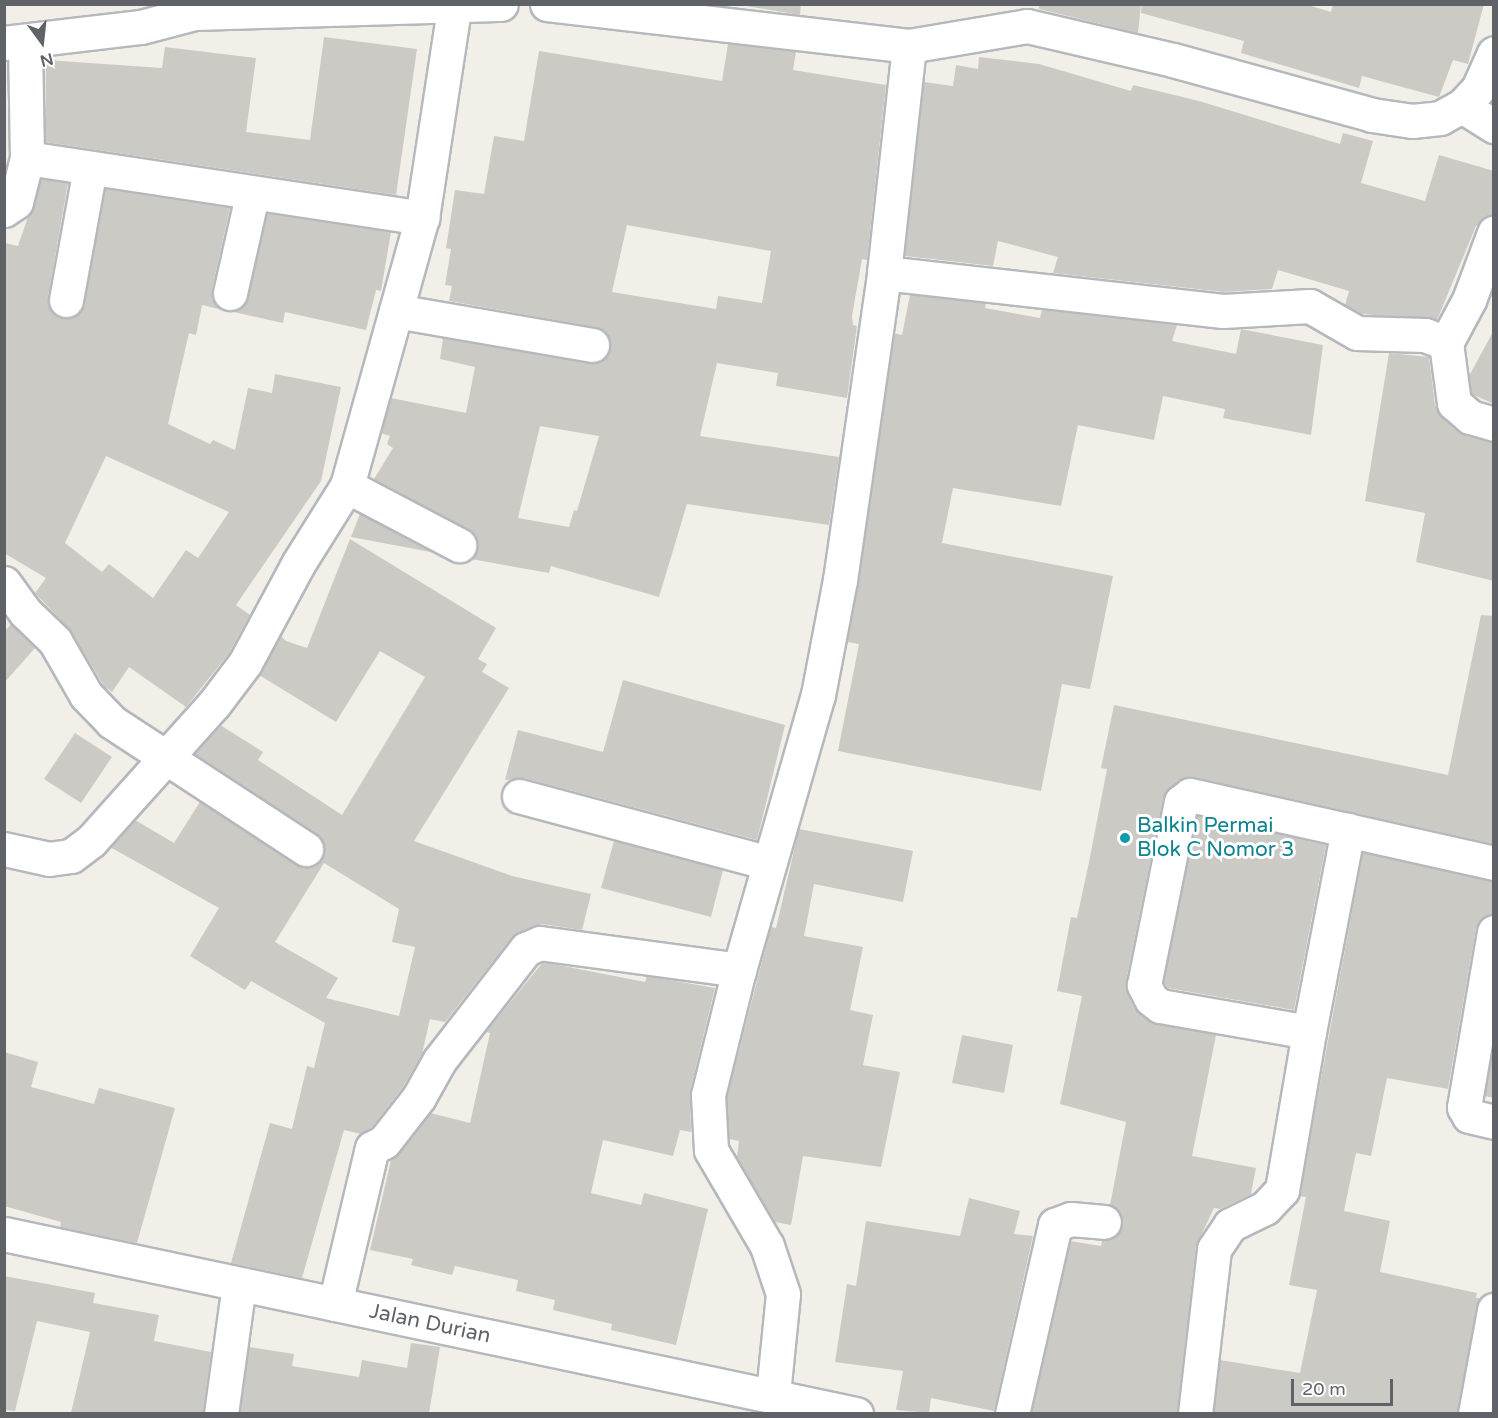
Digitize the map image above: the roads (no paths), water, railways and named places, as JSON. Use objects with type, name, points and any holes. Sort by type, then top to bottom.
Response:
[{"type":"street","points":[[4,210],[16,202],[27,158],[15,42],[141,27],[194,13],[349,7],[454,8],[501,4]]},
{"type":"street","points":[[547,4],[909,46],[1029,15],[1173,60],[1372,115],[1412,121],[1440,118],[1462,106],[1478,89],[1494,53]]},
{"type":"street","points":[[4,849],[50,859],[71,856],[91,841],[214,704],[245,663],[298,564],[347,486],[422,218],[454,8]]},
{"type":"street","points":[[773,1394],[783,1294],[778,1274],[756,1225],[711,1150],[708,1095],[739,970],[818,695],[840,580],[884,273],[909,46]]},
{"type":"street","points":[[1462,106],[1494,126]]},
{"type":"street","points":[[27,158],[252,195],[422,218]]},
{"type":"street","points":[[66,300],[90,168]]},
{"type":"street","points":[[230,293],[252,195]]},
{"type":"street","points":[[1494,233],[1468,300],[1446,343],[1454,403],[1470,417],[1494,424]]},
{"type":"street","points":[[884,273],[1223,311],[1310,306],[1357,333],[1425,335],[1446,343]]},
{"type":"street","points":[[396,311],[592,345]]},
{"type":"street","points":[[347,486],[459,545]]},
{"type":"street","points":[[4,583],[25,612],[56,641],[86,695],[112,722],[306,849]]},
{"type":"street","points":[[519,796],[769,863]]},
{"type":"street","points":[[1309,1032],[1160,1006],[1151,999],[1144,985],[1181,802],[1185,797],[1494,863]]},
{"type":"street","points":[[1195,1413],[1217,1239],[1230,1225],[1265,1209],[1282,1190],[1309,1032],[1348,830]]},
{"type":"street","points":[[1494,932],[1464,1107],[1469,1116],[1494,1122]]},
{"type":"street","points":[[335,1304],[372,1148],[384,1142],[419,1097],[439,1061],[526,949],[540,943],[739,970]]},
{"type":"street","points":[[1012,1413],[1055,1225],[1071,1219],[1104,1222]]},
{"type":"street","name":"Jalan Durian","points":[[4,1234],[335,1304],[736,1400],[773,1394],[856,1413]]},
{"type":"street","points":[[221,1413],[239,1284]]},
{"type":"street","points":[[1475,1413],[1494,1310]]},
{"type":"place","name":"Balkin Permai Blok C Nomor 3","points":[[1125,838]]}]
